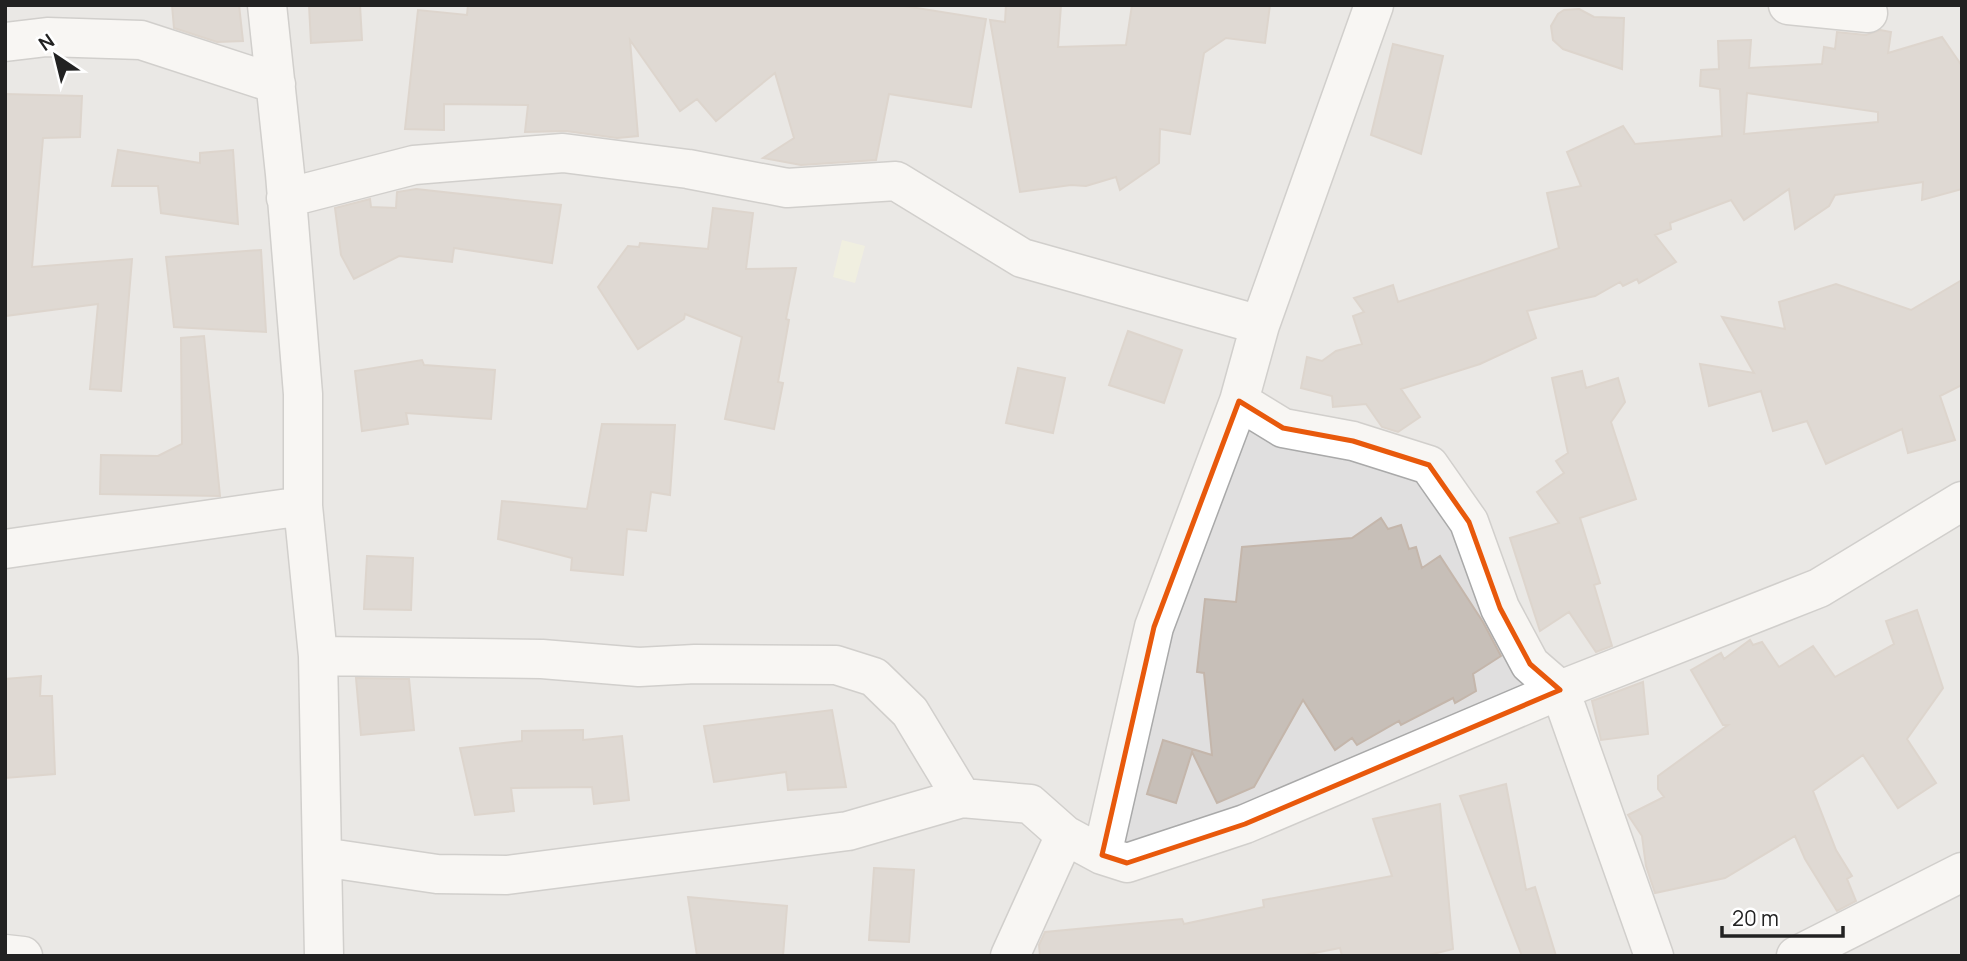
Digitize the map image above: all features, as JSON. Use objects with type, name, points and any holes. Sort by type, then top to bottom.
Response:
[{"type":"street","points":[[267,5],[303,394],[303,506],[318,656],[324,956]]},
{"type":"street","points":[[1102,855],[1154,627],[1239,401],[1260,324],[1374,5]]},
{"type":"street","points":[[1788,5],[1868,13]]},
{"type":"street","points":[[5,42],[47,37],[141,40],[276,84]]},
{"type":"street","points":[[286,198],[414,165],[563,153],[688,169],[788,188],[896,181],[1022,258],[1260,324]]},
{"type":"street","points":[[1239,401],[1283,428],[1353,441],[1429,465],[1469,522],[1500,608],[1530,664],[1560,690],[1654,956]]},
{"type":"street","points":[[323,857],[437,874],[507,875],[848,831],[962,798],[1030,804],[1066,835],[1102,855],[1127,863],[1245,824],[1560,690],[1819,588],[1962,501]]},
{"type":"street","points":[[5,549],[303,506]]},
{"type":"street","points":[[318,656],[529,658],[639,667],[695,664],[836,665],[874,677],[910,712],[962,798]]},
{"type":"street","points":[[1010,956],[1066,835]]},
{"type":"street","points":[[1796,956],[1962,872]]},
{"type":"street","points":[[5,954],[23,956]]},
{"type":"highlighted area","points":[[1239,401],[1283,428],[1353,441],[1429,465],[1469,522],[1500,608],[1530,664],[1560,690],[1245,824],[1127,863],[1102,855],[1154,627]]},
{"type":"shaded area","points":[[5,5],[1962,5],[1962,956],[5,956]]},
{"type":"green space","points":[[842,240],[865,246],[855,283],[833,277]]},
{"type":"building","points":[[172,5],[239,5],[243,41],[217,42],[174,28]]},
{"type":"building","points":[[309,5],[360,5],[362,40],[311,43]]},
{"type":"building","points":[[468,5],[898,5],[986,19],[971,107],[889,94],[876,160],[801,165],[763,158],[794,138],[775,73],[716,121],[697,99],[680,111],[630,40],[638,136],[617,138],[566,131],[525,132],[528,105],[444,104],[444,130],[405,129],[418,10],[467,15]]},
{"type":"building","points":[[1006,5],[1061,5],[1058,47],[1126,45],[1132,5],[1270,5],[1265,43],[1226,38],[1204,53],[1190,134],[1160,129],[1159,163],[1120,190],[1116,177],[1086,186],[1071,185],[1020,192],[990,20],[1005,22]]},
{"type":"building","points":[[1579,9],[1594,17],[1624,18],[1622,69],[1563,49],[1553,40],[1551,26],[1558,14],[1564,10]]},
{"type":"building","points":[[1880,30],[1891,32],[1888,53],[1942,37],[1962,66],[1962,189],[1922,200],[1923,182],[1835,195],[1829,206],[1795,229],[1789,189],[1744,220],[1731,200],[1670,223],[1671,229],[1655,235],[1676,262],[1639,283],[1637,279],[1623,286],[1620,282],[1595,296],[1527,311],[1536,338],[1480,364],[1401,389],[1420,417],[1398,432],[1382,427],[1366,404],[1333,407],[1332,396],[1301,388],[1307,357],[1322,361],[1336,351],[1362,344],[1353,316],[1364,312],[1354,298],[1393,285],[1398,302],[1559,248],[1547,193],[1581,186],[1567,152],[1623,126],[1635,144],[1722,136],[1720,89],[1700,86],[1701,70],[1719,69],[1718,41],[1751,40],[1749,68],[1822,64],[1824,47],[1835,49],[1837,32],[1866,35]],"holes":[[[1747,93],[1878,112],[1878,122],[1744,134]]]},
{"type":"building","points":[[1393,44],[1443,56],[1421,154],[1371,135]]},
{"type":"building","points":[[5,94],[82,96],[80,137],[43,138],[32,267],[132,259],[121,391],[90,389],[98,304],[5,316]]},
{"type":"building","points":[[118,150],[200,163],[200,153],[233,150],[238,224],[161,213],[158,186],[112,186]]},
{"type":"building","points":[[416,189],[561,205],[552,263],[454,248],[452,262],[399,256],[354,279],[341,255],[335,208],[370,199],[371,207],[396,208],[397,192]]},
{"type":"building","points":[[713,208],[753,213],[746,269],[796,268],[786,319],[789,320],[778,382],[783,383],[774,429],[725,419],[742,337],[685,314],[684,319],[638,349],[598,287],[628,246],[639,247],[640,243],[708,249]]},
{"type":"building","points":[[261,250],[266,332],[174,327],[166,257]]},
{"type":"building","points":[[1962,280],[1962,385],[1940,396],[1955,440],[1908,453],[1902,429],[1826,464],[1807,421],[1773,431],[1761,391],[1709,406],[1700,364],[1754,373],[1722,317],[1785,329],[1779,302],[1836,284],[1911,310]]},
{"type":"building","points":[[1128,331],[1182,350],[1164,403],[1109,385]]},
{"type":"building","points":[[204,336],[220,496],[100,494],[101,455],[158,456],[182,444],[181,338]]},
{"type":"building","points":[[422,360],[424,365],[495,370],[491,419],[406,413],[408,424],[362,431],[355,371]]},
{"type":"building","points":[[1018,368],[1065,378],[1053,433],[1006,423]]},
{"type":"building","points":[[1582,371],[1586,388],[1618,378],[1625,402],[1611,422],[1636,499],[1580,518],[1600,583],[1594,585],[1612,646],[1596,652],[1569,612],[1540,631],[1510,538],[1559,523],[1537,492],[1564,473],[1556,461],[1568,453],[1552,378]]},
{"type":"building","points":[[602,424],[675,425],[670,495],[651,492],[646,531],[627,529],[623,575],[571,570],[572,558],[498,539],[502,501],[587,509]]},
{"type":"building","points":[[1381,518],[1388,529],[1401,525],[1409,549],[1416,547],[1422,568],[1440,556],[1483,622],[1501,656],[1473,674],[1476,691],[1455,703],[1453,698],[1401,725],[1399,721],[1357,745],[1352,738],[1335,750],[1303,700],[1254,787],[1217,803],[1192,752],[1176,803],[1147,794],[1163,740],[1212,755],[1204,673],[1197,672],[1205,599],[1236,602],[1242,547],[1352,538]]},
{"type":"building","points":[[367,556],[413,558],[411,610],[364,609]]},
{"type":"building","points":[[1917,610],[1943,688],[1907,739],[1936,783],[1898,808],[1863,755],[1813,791],[1836,850],[1852,876],[1847,879],[1856,901],[1837,911],[1805,859],[1795,836],[1725,878],[1655,893],[1646,866],[1642,836],[1628,815],[1664,797],[1658,789],[1658,776],[1728,725],[1723,725],[1691,670],[1721,653],[1724,659],[1750,640],[1753,645],[1762,642],[1779,667],[1813,646],[1835,677],[1894,644],[1886,621]]},
{"type":"building","points":[[41,676],[40,696],[52,696],[55,774],[5,778],[5,679]]},
{"type":"building","points":[[356,678],[409,679],[414,730],[361,735]]},
{"type":"building","points":[[1643,682],[1648,734],[1601,740],[1592,701]]},
{"type":"building","points":[[832,710],[846,787],[788,790],[786,772],[714,782],[704,726]]},
{"type":"building","points":[[583,730],[583,740],[622,736],[629,800],[594,804],[592,787],[511,788],[514,811],[475,815],[460,748],[522,741],[522,731]]},
{"type":"building","points":[[1506,784],[1526,890],[1535,887],[1556,956],[1522,956],[1460,796]]},
{"type":"building","points":[[1440,804],[1453,949],[1425,956],[1342,956],[1340,948],[1299,956],[1040,956],[1039,945],[1045,932],[1182,919],[1184,924],[1264,907],[1263,900],[1392,876],[1373,819]]},
{"type":"building","points":[[874,868],[914,870],[909,942],[869,940]]},
{"type":"building","points":[[688,897],[787,906],[783,956],[697,956]]}]
